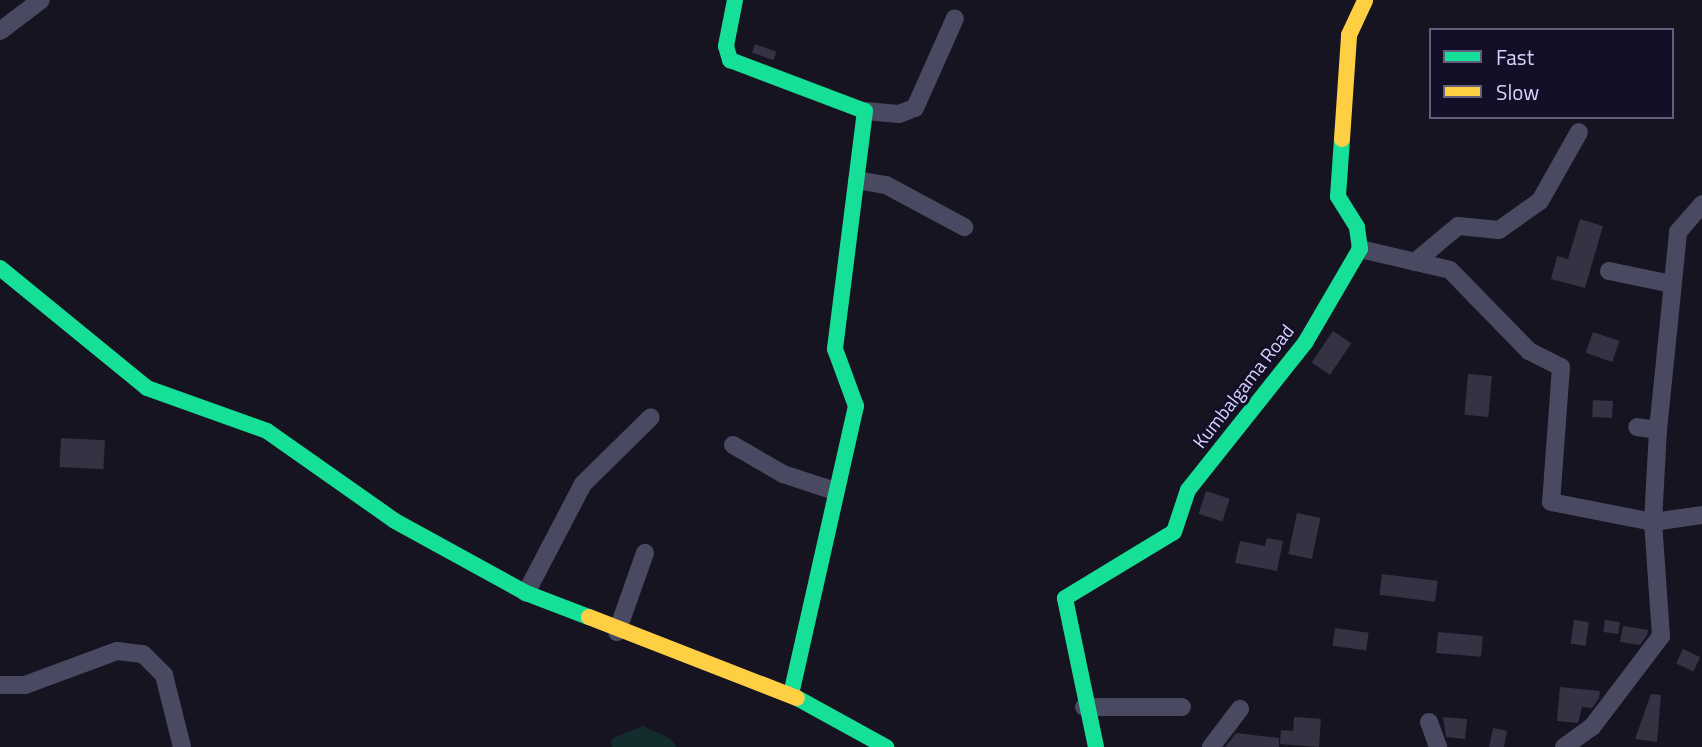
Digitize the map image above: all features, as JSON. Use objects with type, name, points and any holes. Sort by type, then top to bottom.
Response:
[{"type":"street","points":[[0,31],[41,0]]},
{"type":"street","points":[[735,0],[726,46],[730,61],[865,111],[899,114],[915,108],[955,18]]},
{"type":"street","points":[[1365,0],[1349,35],[1338,196],[1357,227],[1360,249],[1450,270],[1529,351],[1561,367],[1551,502],[1653,522],[1702,515]]},
{"type":"street","points":[[791,695],[856,406],[835,349],[865,111]]},
{"type":"street","points":[[1415,262],[1458,226],[1499,230],[1539,201],[1579,132]]},
{"type":"street","points":[[857,180],[886,184],[964,227]]},
{"type":"street","points":[[1564,747],[1592,727],[1661,636],[1653,522],[1658,430],[1678,232],[1702,204]]},
{"type":"street","name":"Kumbalgama Road","points":[[1096,747],[1083,707],[1065,598],[1174,532],[1188,490],[1305,343],[1360,249]]},
{"type":"street","points":[[0,268],[147,388],[267,430],[395,521],[526,593],[617,632],[791,695],[886,747]]},
{"type":"street","points":[[1609,271],[1672,284]]},
{"type":"street","points":[[526,593],[583,484],[651,418]]},
{"type":"street","points":[[1637,427],[1658,430]]},
{"type":"street","points":[[733,446],[783,474],[835,491]]},
{"type":"street","points":[[617,632],[645,553]]},
{"type":"street","points":[[0,685],[25,685],[117,651],[143,654],[164,676],[181,747]]},
{"type":"street","points":[[1083,707],[1182,707]]},
{"type":"street","points":[[1211,747],[1240,709]]},
{"type":"street","points":[[1429,722],[1438,747]]},
{"type":"green space","points":[[643,726],[669,738],[677,747],[612,747],[611,739]]},
{"type":"building","points":[[755,44],[777,52],[774,60],[752,52]]},
{"type":"building","points":[[1580,219],[1603,226],[1585,288],[1551,279],[1557,256],[1568,259]]},
{"type":"building","points":[[1333,331],[1351,343],[1330,375],[1312,363]]},
{"type":"building","points":[[1593,332],[1619,341],[1612,362],[1586,353]]},
{"type":"building","points":[[1468,374],[1492,376],[1488,417],[1464,415]]},
{"type":"building","points":[[1593,400],[1613,401],[1612,418],[1592,417]]},
{"type":"building","points":[[61,438],[105,440],[103,469],[59,467]]},
{"type":"building","points":[[1206,491],[1230,499],[1222,522],[1199,514]]},
{"type":"building","points":[[1297,513],[1320,518],[1312,559],[1288,554]]},
{"type":"building","points":[[1267,538],[1283,541],[1277,571],[1235,563],[1240,541],[1265,546]]},
{"type":"building","points":[[1382,574],[1438,581],[1435,602],[1379,595]]},
{"type":"building","points":[[1574,620],[1589,622],[1586,646],[1571,644]]},
{"type":"building","points":[[1605,620],[1620,622],[1618,634],[1603,632]]},
{"type":"building","points":[[1623,626],[1648,630],[1647,635],[1640,645],[1620,642]]},
{"type":"building","points":[[1335,628],[1369,633],[1366,651],[1332,646]]},
{"type":"building","points":[[1438,632],[1483,636],[1481,657],[1436,653]]},
{"type":"building","points":[[1683,649],[1700,657],[1693,672],[1676,664]]},
{"type":"building","points":[[1560,687],[1600,691],[1599,698],[1592,708],[1582,707],[1578,723],[1557,721]]},
{"type":"building","points":[[1651,694],[1661,695],[1657,742],[1635,739]]},
{"type":"building","points":[[1294,717],[1321,719],[1319,747],[1280,744],[1281,730],[1293,731]]},
{"type":"building","points":[[1443,717],[1467,719],[1465,739],[1446,737]]},
{"type":"building","points":[[1493,728],[1507,731],[1504,747],[1489,747]]},
{"type":"building","points":[[1236,733],[1279,738],[1279,747],[1225,747]]},
{"type":"traffic: fast","points":[[735,0],[726,46],[730,60],[865,111],[835,349],[856,406],[791,695]]},
{"type":"traffic: fast","points":[[1096,747],[1065,598],[1174,532],[1188,490],[1305,343],[1360,249],[1357,227],[1338,196],[1342,139]]},
{"type":"traffic: fast","points":[[0,268],[147,388],[267,431],[395,521],[526,593],[589,617]]},
{"type":"traffic: fast","points":[[797,698],[886,747]]},
{"type":"traffic: slow","points":[[1342,139],[1349,35],[1365,0]]},
{"type":"traffic: slow","points":[[589,617],[797,698]]}]
